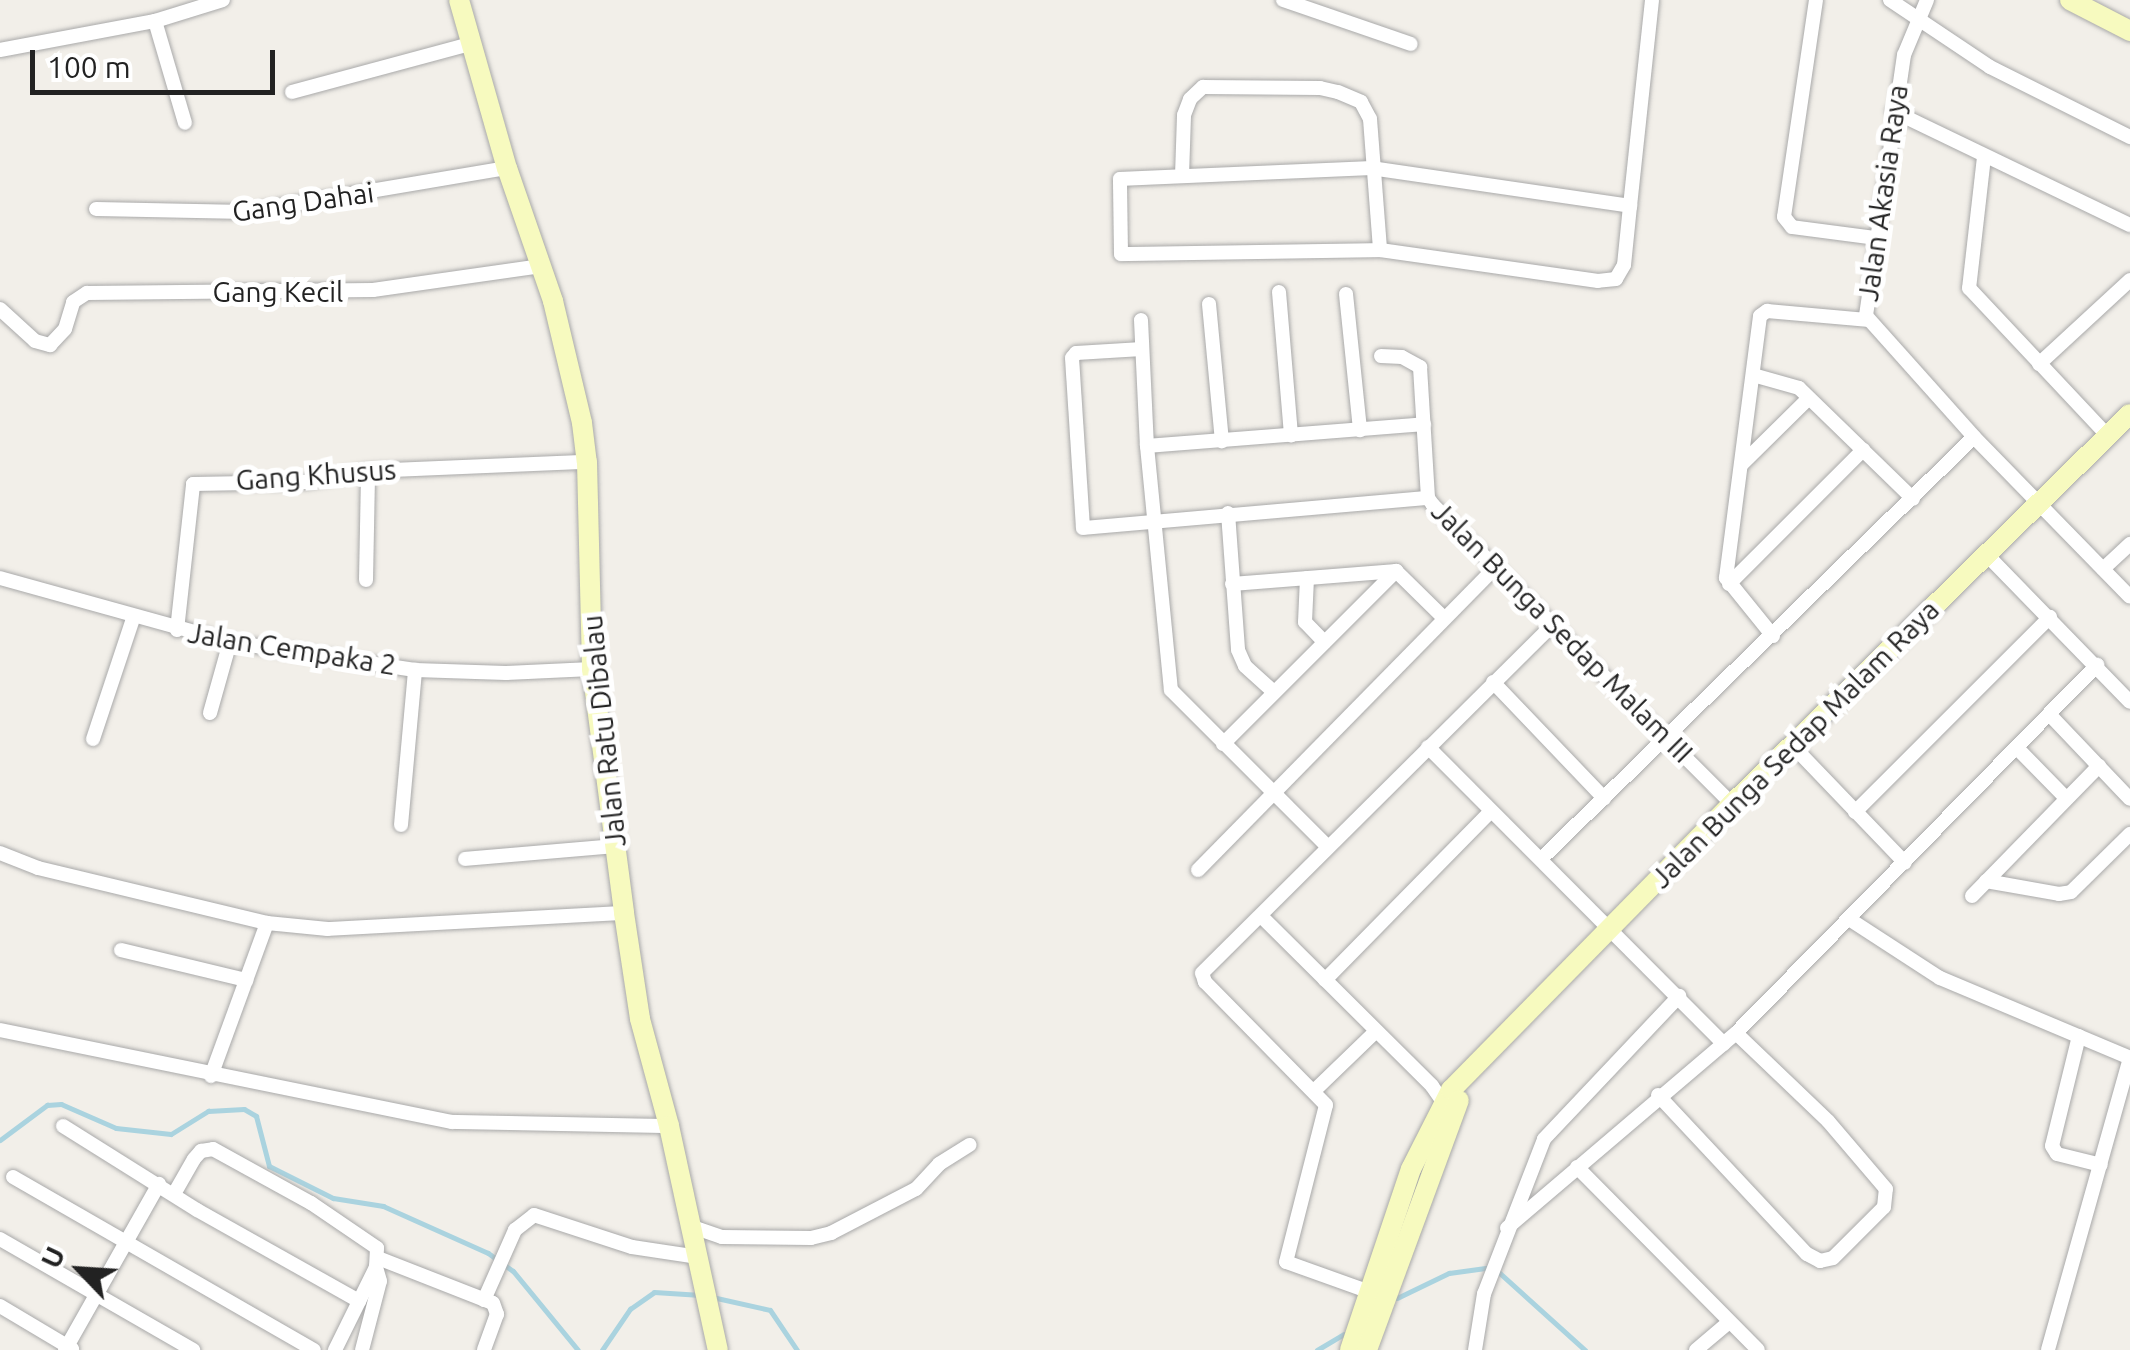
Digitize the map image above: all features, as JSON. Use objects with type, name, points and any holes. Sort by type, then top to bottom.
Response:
[{"type":"main road","name":"Jalan Ratu Dibalau","points":[[458,0],[571,371],[587,462],[592,668],[624,913],[644,1034],[670,1126],[718,1350]]},
{"type":"main road","points":[[2070,0],[2130,31]]},
{"type":"main road","name":"Jalan Bunga Sedap Malam Raya","points":[[1357,1347],[1411,1169],[1451,1094],[1732,804],[2130,414]]},
{"type":"main road","name":"Jalan Bunga Sedap Malam Raya","points":[[1357,1347],[1375,1326],[1374,1297]]},
{"type":"street","points":[[0,50],[156,21],[224,0]]},
{"type":"street","points":[[1282,0],[1411,44]]},
{"type":"street","points":[[1630,206],[1370,168],[1120,178],[1121,254],[1380,250],[1598,282],[1616,279],[1624,265],[1652,0]]},
{"type":"street","points":[[1816,0],[1784,217],[1792,227],[1875,238]]},
{"type":"street","points":[[1890,0],[2014,81],[2130,137]]},
{"type":"street","name":"Jalan Akasia Raya","points":[[1927,0],[1904,55],[1893,112],[1867,320],[2130,597]]},
{"type":"street","points":[[156,21],[185,122]]},
{"type":"street","points":[[292,92],[470,44]]},
{"type":"street","points":[[1182,176],[1184,115],[1190,99],[1202,87],[1320,88],[1361,102],[1370,119],[1370,168],[1380,250]]},
{"type":"street","points":[[1893,112],[2130,224]]},
{"type":"street","points":[[1984,157],[1969,288],[2108,436]]},
{"type":"street","name":"Gang Dahai","points":[[96,209],[246,212],[507,168]]},
{"type":"street","name":"Gang Kecil","points":[[0,309],[44,344],[58,340],[72,302],[87,292],[373,290],[541,266]]},
{"type":"street","points":[[2038,364],[2130,280]]},
{"type":"street","points":[[1279,292],[1290,435]]},
{"type":"street","points":[[1346,294],[1360,430]]},
{"type":"street","points":[[1209,304],[1222,440]]},
{"type":"street","points":[[1773,636],[1729,584],[1726,556],[1762,312],[1867,320]]},
{"type":"street","points":[[1141,320],[1147,446],[1171,690],[1328,847]]},
{"type":"street","points":[[1142,349],[1076,354],[1072,358],[1080,522],[1089,529],[1228,513],[1428,498]]},
{"type":"street","name":"Jalan Bunga Sedap Malam III","points":[[1381,356],[1402,357],[1420,366],[1428,498],[1732,804]]},
{"type":"street","points":[[1753,376],[1788,382],[1809,398],[1913,499]]},
{"type":"street","points":[[1740,465],[1809,398]]},
{"type":"street","points":[[1147,446],[1424,424]]},
{"type":"street","points":[[1542,858],[1974,437]]},
{"type":"street","points":[[1729,584],[1863,450]]},
{"type":"street","name":"Gang Khusus","points":[[177,630],[193,484],[304,482],[368,470],[587,462]]},
{"type":"street","points":[[366,580],[368,470]]},
{"type":"street","points":[[1228,513],[1241,661],[1273,692]]},
{"type":"street","points":[[2103,569],[2130,544]]},
{"type":"street","points":[[1986,554],[2130,702]]},
{"type":"street","points":[[1198,870],[1496,567]]},
{"type":"street","points":[[1223,744],[1396,571]]},
{"type":"street","points":[[1232,584],[1396,571],[1444,618]]},
{"type":"street","name":"Jalan Cempaka 2","points":[[0,578],[132,619],[230,642],[416,670],[506,673],[592,668]]},
{"type":"street","points":[[1307,578],[1304,622],[1324,642]]},
{"type":"street","points":[[1856,812],[2050,617]]},
{"type":"street","points":[[93,739],[132,619]]},
{"type":"street","points":[[1374,1297],[1285,1259],[1327,1110],[1316,1090],[1202,979],[1205,970],[1552,626]]},
{"type":"street","points":[[210,713],[230,642]]},
{"type":"street","points":[[1507,1228],[1658,1095],[1730,1039],[2097,665]]},
{"type":"street","points":[[400,825],[416,670]]},
{"type":"street","points":[[1493,682],[1604,798]]},
{"type":"street","points":[[2049,714],[2130,798]]},
{"type":"street","points":[[1792,745],[1905,862]]},
{"type":"street","points":[[1428,747],[1679,996],[1828,1121],[1886,1189],[1884,1207],[1833,1258],[1820,1261],[1807,1254],[1658,1095]]},
{"type":"street","points":[[2018,749],[2066,798]]},
{"type":"street","points":[[1972,896],[2099,766]]},
{"type":"street","points":[[1325,980],[1490,812]]},
{"type":"street","points":[[1986,881],[2059,894],[2071,892],[2130,834]]},
{"type":"street","points":[[465,859],[616,846]]},
{"type":"street","points":[[0,853],[38,868],[267,923],[348,929],[624,913]]},
{"type":"street","points":[[1261,916],[1376,1032],[1451,1094]]},
{"type":"street","points":[[1849,919],[1940,978],[2130,1058],[2048,1350]]},
{"type":"street","points":[[211,1076],[267,923]]},
{"type":"street","points":[[121,950],[246,980]]},
{"type":"street","points":[[1476,1350],[1484,1294],[1496,1256],[1549,1132],[1679,996]]},
{"type":"street","points":[[0,1030],[452,1122],[670,1126]]},
{"type":"street","points":[[1316,1090],[1376,1032]]},
{"type":"street","points":[[2079,1036],[2052,1146],[2057,1154],[2101,1165]]},
{"type":"street","points":[[63,1126],[359,1302]]},
{"type":"street","points":[[690,1226],[722,1237],[810,1238],[831,1233],[916,1189],[939,1164],[968,1145]]},
{"type":"street","points":[[174,1194],[200,1151],[213,1149],[371,1242],[379,1252],[377,1262],[334,1350]]},
{"type":"street","points":[[1577,1166],[1758,1350]]},
{"type":"street","points":[[13,1177],[314,1350]]},
{"type":"street","points":[[0,1306],[68,1349],[158,1184]]},
{"type":"street","points":[[484,1300],[504,1250],[521,1221],[534,1216],[632,1247],[698,1257]]},
{"type":"street","points":[[0,1239],[193,1350]]},
{"type":"street","points":[[377,1262],[493,1303],[496,1314],[484,1350]]},
{"type":"street","points":[[362,1350],[380,1281],[377,1262]]},
{"type":"street","points":[[1696,1350],[1728,1323]]},
{"type":"waterway","points":[[0,1140],[47,1105],[61,1104],[116,1128],[171,1134],[208,1111],[244,1109],[256,1116],[269,1166],[333,1198],[383,1206],[488,1253],[513,1271],[578,1350]]},
{"type":"waterway","points":[[1397,1298],[1449,1273],[1493,1267],[1585,1350]]},
{"type":"waterway","points":[[602,1350],[630,1309],[654,1292],[701,1295]]},
{"type":"waterway","points":[[712,1297],[770,1310],[797,1350]]},
{"type":"waterway","points":[[1317,1350],[1344,1334]]}]
